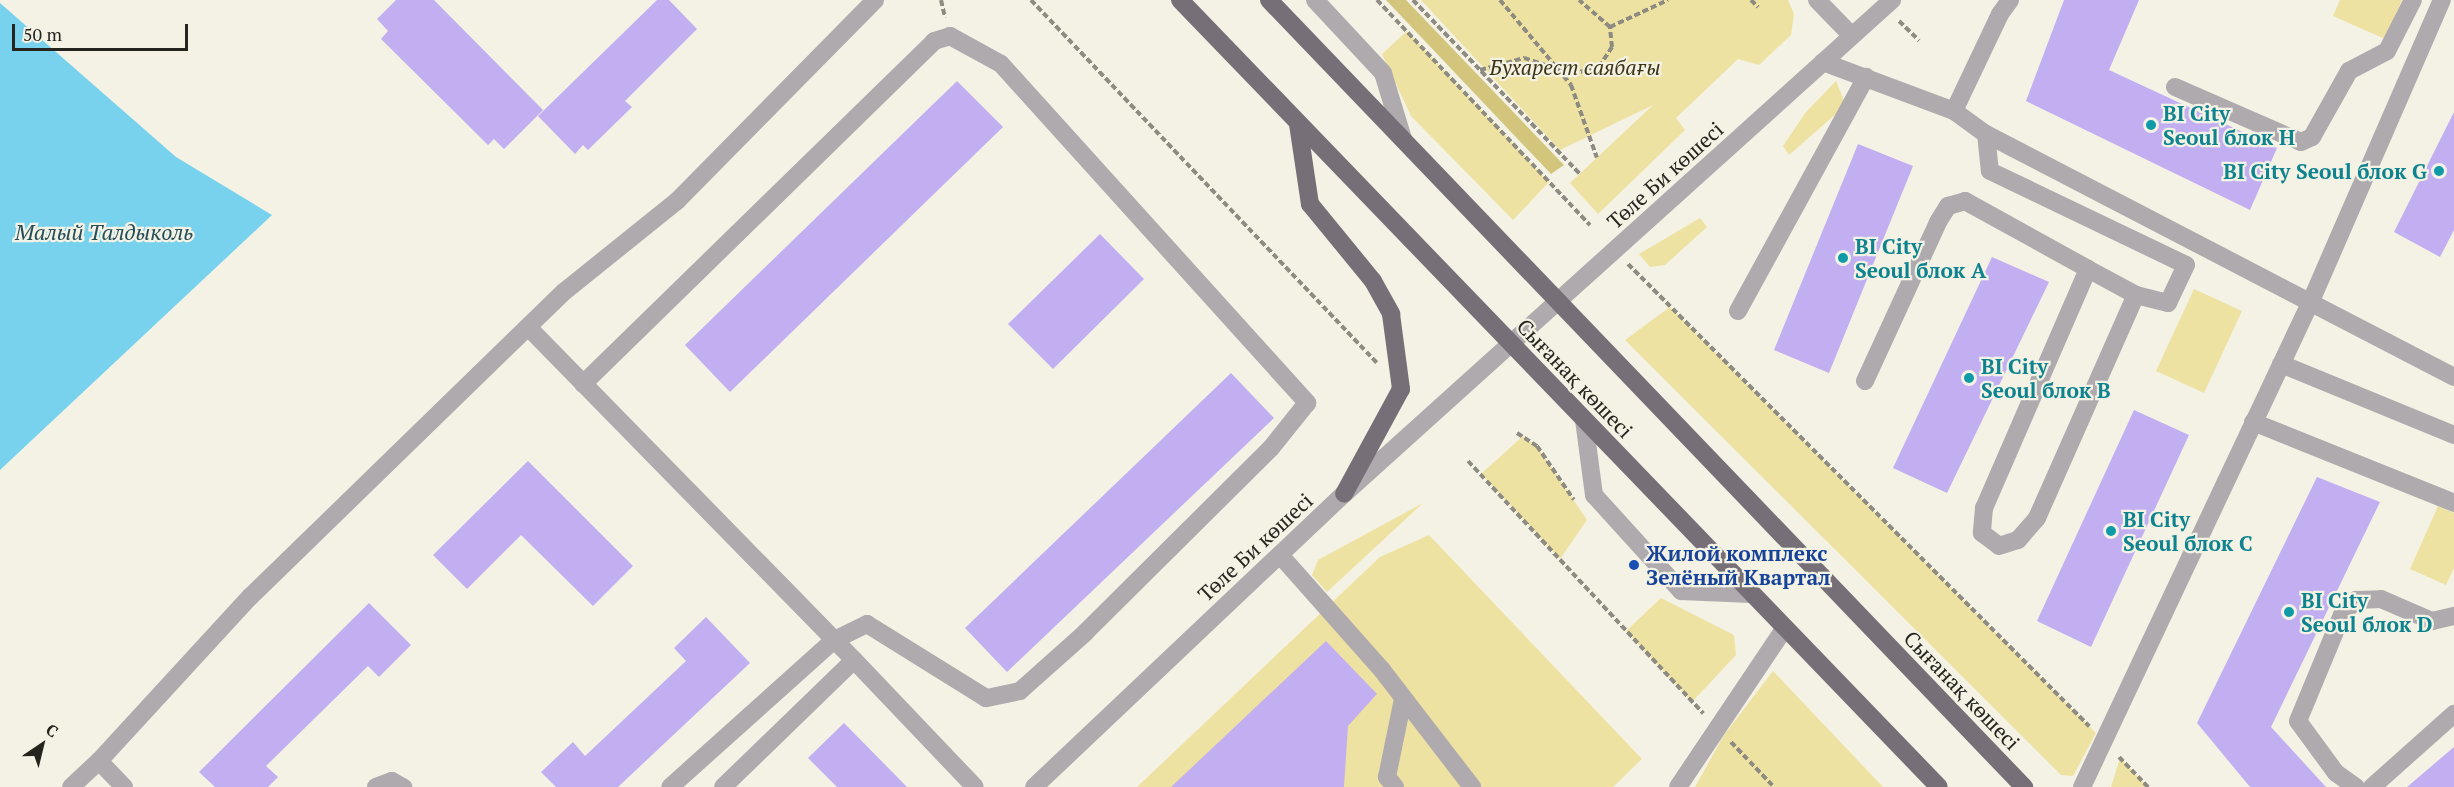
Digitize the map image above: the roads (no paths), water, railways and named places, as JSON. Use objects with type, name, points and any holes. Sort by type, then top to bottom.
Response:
[{"type":"main road","name":"Сығанақ көшесі","points":[[1180,0],[1939,787]]},
{"type":"main road","name":"Сығанақ көшесі","points":[[1269,0],[2024,787]]},
{"type":"main road","points":[[1298,124],[1310,204],[1373,281],[1391,314],[1401,389],[1344,494]]},
{"type":"street","points":[[71,787],[99,761],[250,597],[565,291],[677,201],[875,0]]},
{"type":"street","points":[[1315,0],[1383,73],[1403,139]]},
{"type":"street","points":[[1817,0],[1852,36]]},
{"type":"street","points":[[1892,0],[1823,62],[1954,111],[1986,134],[2454,377]]},
{"type":"street","points":[[1954,111],[2010,0]]},
{"type":"street","points":[[2175,87],[2301,142],[2312,137],[2349,71],[2387,51],[2413,0]]},
{"type":"street","points":[[2082,787],[2311,301],[2443,0]]},
{"type":"street","points":[[583,384],[934,41],[950,36],[1001,64],[1307,403],[1270,448],[1085,633],[1020,692],[986,698],[867,624],[834,640],[670,787]]},
{"type":"street","name":"Төле Би көшесі","points":[[1034,787],[1344,494],[1823,62]]},
{"type":"street","points":[[1738,311],[1866,77]]},
{"type":"street","points":[[1865,381],[1938,222],[1948,206],[1965,201],[2136,296],[2168,303],[2186,265],[1990,171],[1986,134]]},
{"type":"street","points":[[2088,269],[1984,508],[1982,533],[1999,546],[2018,540],[2037,518],[2136,296]]},
{"type":"street","points":[[528,327],[975,787]]},
{"type":"street","points":[[2281,364],[2454,435]]},
{"type":"street","points":[[1584,420],[1594,495],[1681,591],[1751,594]]},
{"type":"street","points":[[2253,422],[2454,503]]},
{"type":"street","points":[[1280,555],[1383,670],[1472,787]]},
{"type":"street","points":[[2356,787],[2337,773],[2298,721],[2342,615],[2356,600],[2381,599],[2432,621],[2450,620],[2454,616]]},
{"type":"street","points":[[1678,787],[1785,628]]},
{"type":"street","points":[[723,787],[854,660]]},
{"type":"street","points":[[1389,784],[1403,699]]},
{"type":"street","points":[[2372,787],[2454,714]]},
{"type":"street","points":[[99,761],[124,787]]},
{"type":"street","points":[[376,787],[392,781],[403,787]]},
{"type":"water","name":"Малый Талдыколь","points":[[0,3],[176,157],[272,215],[0,470]]},
{"type":"place","name":"BI City Seoul блок H","points":[[2151,125]]},
{"type":"place","name":"BI City Seoul блок G","points":[[2439,171]]},
{"type":"place","name":"BI City Seoul блок A","points":[[1843,258]]},
{"type":"place","name":"BI City Seoul блок B","points":[[1969,378]]},
{"type":"place","name":"BI City Seoul блок C","points":[[2111,531]]},
{"type":"place","name":"Жилой комплекс Зелёный Квартал","points":[[1634,565]]},
{"type":"place","name":"BI City Seoul блок D","points":[[2289,612]]},
{"type":"park label","name":"Бухарест саябағы","points":[[1575,67]]}]
